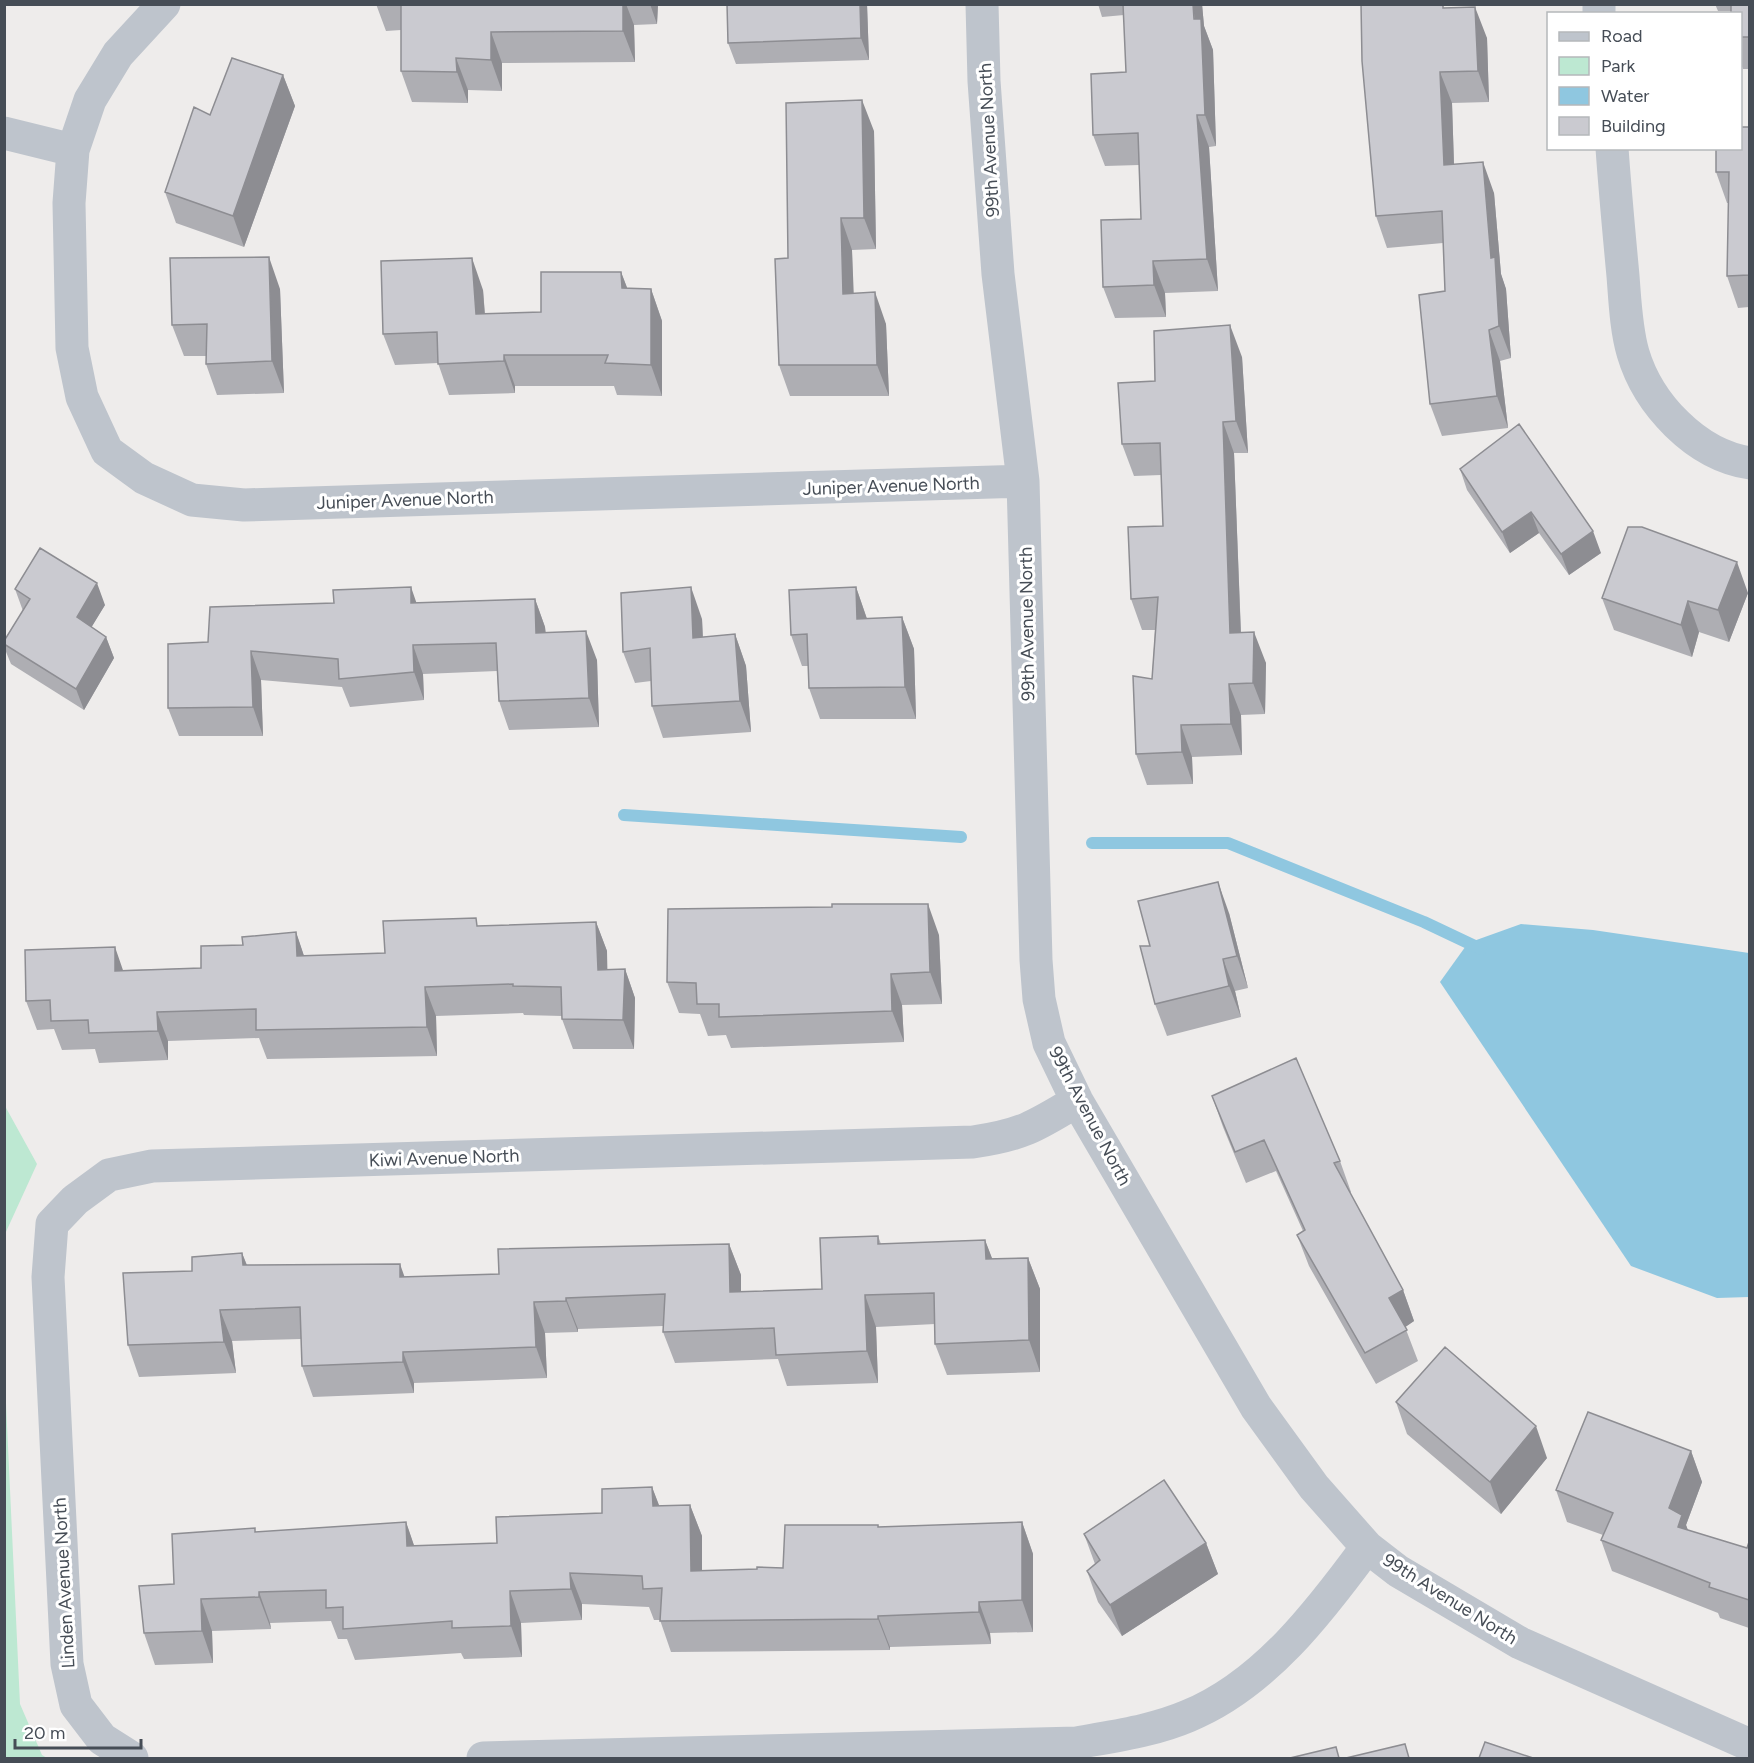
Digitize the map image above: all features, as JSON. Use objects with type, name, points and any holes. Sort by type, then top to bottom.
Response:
[{"type":"street","name":"Juniper Avenue North","points":[[164,4],[118,54],[90,100],[73,150],[69,203],[72,348],[82,397],[107,451],[144,478],[192,500],[244,505],[1023,481]]},
{"type":"street","name":"99th Avenue North","points":[[982,4],[985,92],[998,274],[1023,481],[1039,999],[1049,1043],[1077,1101],[1256,1407],[1314,1487],[1367,1547],[1407,1577],[1520,1643],[1749,1745]]},
{"type":"street","points":[[4,133],[73,150]]},
{"type":"street","points":[[1611,150],[1626,309],[1633,353],[1644,379],[1673,420],[1695,442],[1728,460],[1749,463]]},
{"type":"street","name":"Kiwi Avenue North","points":[[57,1455],[48,1277],[52,1224],[75,1200],[109,1175],[152,1166],[973,1142],[1010,1136],[1033,1128],[1077,1101]]},
{"type":"street","name":"Linden Avenue North","points":[[57,1455],[67,1664],[76,1705],[102,1739],[132,1758]]},
{"type":"street","points":[[483,1758],[1077,1743],[1133,1733],[1189,1716],[1239,1688],[1283,1648],[1334,1591],[1367,1547]]},
{"type":"green space","points":[[5,1106],[37,1164],[5,1234]]},
{"type":"green space","points":[[5,1382],[20,1704],[42,1755],[47,1758],[5,1758]]},
{"type":"water","points":[[1521,924],[1593,930],[1749,953],[1749,1297],[1717,1298],[1631,1266],[1440,982],[1468,943]]},
{"type":"building","points":[[401,4],[623,4],[623,31],[491,32],[491,60],[456,58],[457,72],[401,71]]},
{"type":"building","points":[[727,4],[860,4],[861,38],[728,43]]},
{"type":"building","points":[[1123,4],[1193,4],[1194,19],[1201,19],[1205,115],[1197,115],[1207,259],[1153,261],[1154,285],[1103,287],[1101,220],[1141,219],[1138,133],[1093,135],[1091,74],[1126,72]]},
{"type":"building","points":[[1361,4],[1443,4],[1443,8],[1475,7],[1478,71],[1440,72],[1444,165],[1483,162],[1491,258],[1495,257],[1499,326],[1489,330],[1497,396],[1430,404],[1419,295],[1445,291],[1442,211],[1376,216],[1362,61]]},
{"type":"building","points":[[1731,4],[1749,4],[1749,37],[1742,37],[1742,12],[1731,12]]},
{"type":"building","points":[[232,58],[283,75],[233,216],[165,192],[194,107],[210,115]]},
{"type":"building","points":[[862,100],[864,218],[841,218],[843,294],[875,292],[877,365],[779,365],[775,259],[788,258],[786,103]]},
{"type":"building","points":[[1742,127],[1749,127],[1749,275],[1727,276],[1729,172],[1716,172],[1716,150],[1742,150]]},
{"type":"building","points":[[269,257],[272,361],[206,364],[207,324],[172,325],[170,258]]},
{"type":"building","points":[[472,258],[476,314],[541,312],[541,272],[621,272],[622,288],[651,289],[651,365],[605,363],[608,355],[504,355],[504,361],[438,364],[437,332],[383,334],[381,261]]},
{"type":"building","points":[[1230,325],[1236,421],[1223,422],[1230,633],[1254,632],[1253,683],[1229,684],[1231,724],[1181,725],[1182,752],[1136,754],[1133,676],[1152,679],[1158,597],[1131,599],[1128,527],[1163,526],[1160,443],[1122,444],[1118,383],[1155,381],[1154,331]]},
{"type":"building","points":[[1519,424],[1593,531],[1561,554],[1531,512],[1502,532],[1460,469]]},
{"type":"building","points":[[1628,527],[1642,527],[1737,562],[1718,610],[1688,601],[1681,625],[1602,598]]},
{"type":"building","points":[[40,548],[97,583],[77,617],[106,637],[76,689],[4,644],[30,599],[15,589]]},
{"type":"building","points":[[411,587],[411,603],[535,599],[536,633],[586,631],[589,698],[499,701],[496,643],[413,645],[414,672],[339,679],[338,659],[251,651],[253,707],[168,708],[168,644],[208,642],[210,607],[334,603],[333,590]]},
{"type":"building","points":[[691,587],[693,638],[735,634],[740,701],[652,706],[650,648],[623,652],[621,593]]},
{"type":"building","points":[[856,587],[857,619],[902,617],[905,687],[809,688],[807,634],[791,635],[789,590]]},
{"type":"building","points":[[1218,882],[1237,956],[1223,959],[1229,986],[1155,1004],[1140,946],[1150,946],[1138,901]]},
{"type":"building","points":[[832,904],[928,904],[930,972],[891,974],[892,1011],[719,1017],[719,1004],[697,1004],[696,983],[667,982],[668,909],[832,907]]},
{"type":"building","points":[[476,918],[477,926],[596,922],[598,970],[625,969],[623,1020],[562,1019],[561,987],[513,986],[513,984],[425,987],[427,1027],[256,1030],[256,1009],[157,1012],[158,1031],[89,1033],[88,1020],[51,1021],[50,1000],[26,1001],[25,950],[115,947],[115,971],[201,968],[201,946],[243,945],[242,937],[296,932],[297,956],[385,953],[383,921]]},
{"type":"building","points":[[1296,1058],[1340,1161],[1334,1163],[1403,1290],[1389,1298],[1407,1330],[1365,1353],[1297,1235],[1305,1230],[1264,1140],[1235,1152],[1212,1096]]},
{"type":"building","points":[[878,1236],[878,1244],[985,1240],[986,1259],[1028,1258],[1029,1340],[935,1344],[934,1293],[865,1295],[867,1351],[776,1355],[774,1328],[663,1332],[665,1294],[566,1298],[566,1301],[534,1302],[536,1347],[403,1352],[403,1362],[302,1366],[300,1307],[220,1310],[224,1342],[128,1345],[123,1273],[192,1271],[192,1257],[242,1253],[243,1265],[400,1264],[400,1277],[499,1274],[498,1249],[729,1244],[730,1292],[822,1289],[820,1238]]},
{"type":"building","points":[[1445,1347],[1536,1426],[1490,1482],[1396,1402]]},
{"type":"building","points":[[1588,1412],[1691,1451],[1669,1508],[1682,1515],[1678,1527],[1747,1548],[1749,1542],[1749,1600],[1709,1587],[1710,1583],[1601,1540],[1613,1513],[1556,1490]]},
{"type":"building","points":[[1164,1480],[1206,1543],[1110,1605],[1087,1571],[1100,1560],[1084,1534]]},
{"type":"building","points":[[652,1487],[653,1506],[690,1505],[691,1571],[757,1569],[757,1567],[783,1568],[785,1525],[878,1525],[878,1527],[1022,1522],[1022,1600],[979,1602],[979,1612],[878,1616],[878,1619],[660,1621],[662,1588],[643,1589],[642,1576],[570,1573],[571,1589],[510,1591],[511,1626],[452,1628],[452,1621],[343,1629],[343,1607],[326,1608],[326,1590],[259,1592],[259,1597],[201,1599],[202,1631],[144,1633],[139,1586],[174,1584],[172,1534],[255,1528],[255,1532],[406,1522],[407,1546],[497,1543],[496,1517],[602,1513],[602,1489]]},
{"type":"building","points":[[1485,1742],[1533,1758],[1479,1758]]},
{"type":"building","points":[[1405,1744],[1409,1758],[1346,1758]]},
{"type":"building","points":[[1336,1747],[1339,1758],[1290,1758]]},
{"type":"waterway","points":[[624,815],[961,837]]},
{"type":"waterway","points":[[1092,843],[1228,843],[1424,922],[1481,949]]}]
